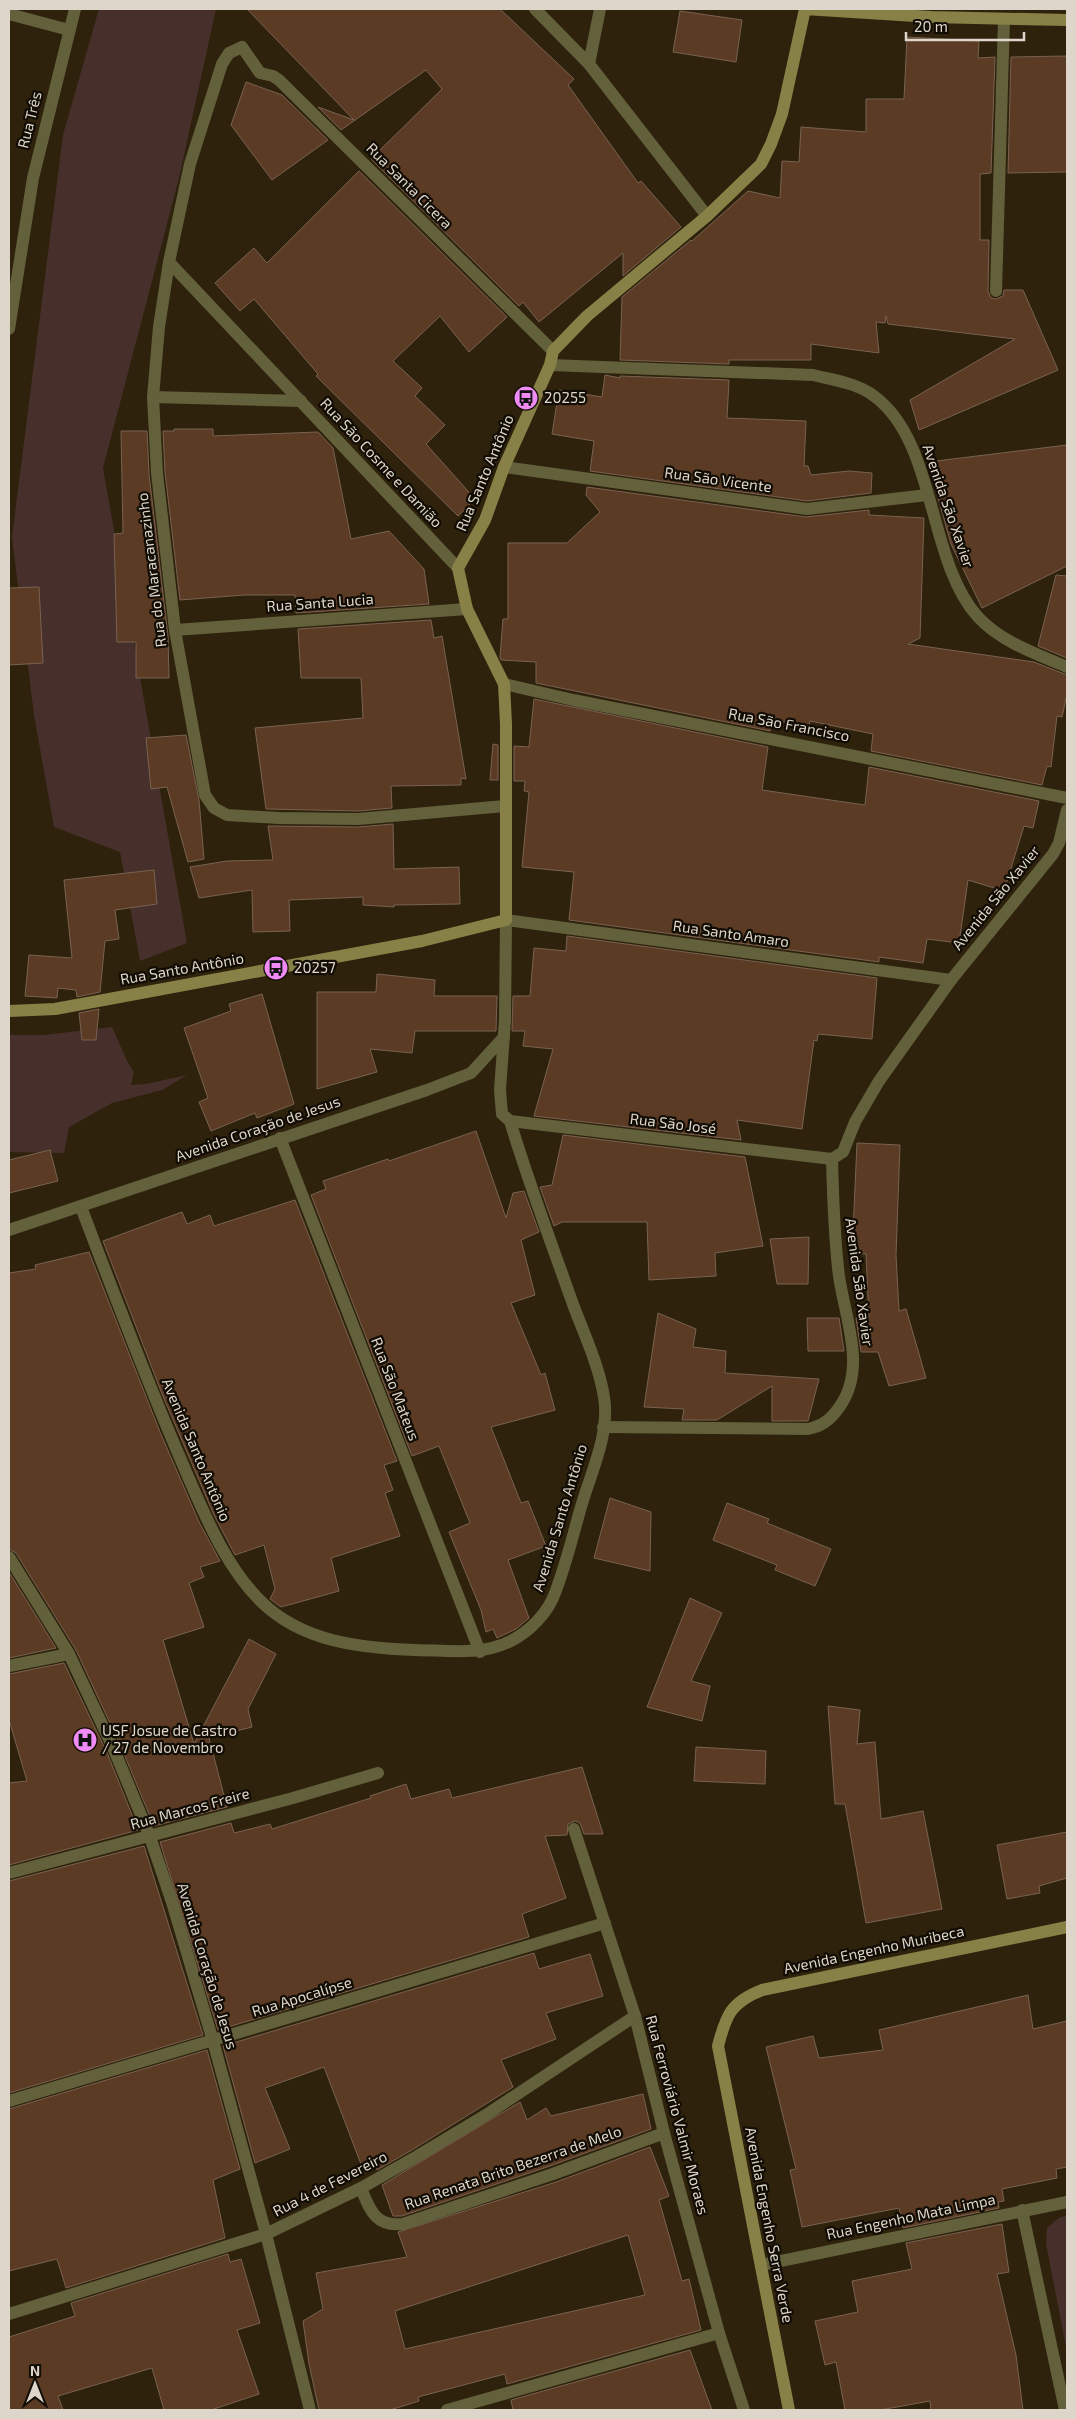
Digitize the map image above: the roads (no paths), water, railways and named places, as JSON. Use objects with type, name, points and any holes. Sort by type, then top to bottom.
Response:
[{"type":"main road","points":[[805,9],[931,13],[1004,19],[1067,20]]},
{"type":"main road","name":"Rua Santo Antônio","points":[[458,568],[485,520],[504,467],[550,365],[554,351],[587,316],[707,216],[761,164],[782,114],[805,9]]},
{"type":"main road","points":[[458,568],[467,609],[504,684],[506,724],[506,920]]},
{"type":"main road","name":"Rua Santo Antônio","points":[[9,1011],[55,1009],[422,941],[506,920]]},
{"type":"main road","name":"Avenida Engenho Muribeca","points":[[718,2046],[726,2016],[733,2007],[751,1994],[762,1990],[1067,1927]]},
{"type":"main road","name":"Avenida Engenho Serra Verde","points":[[718,2046],[789,2410]]},
{"type":"street","name":"Rua Três","points":[[9,329],[33,178],[75,9]]},
{"type":"street","points":[[535,9],[589,64],[707,216]]},
{"type":"street","points":[[589,64],[600,9]]},
{"type":"street","points":[[9,14],[69,30]]},
{"type":"street","points":[[996,291],[1004,19]]},
{"type":"street","name":"Rua do Maracanazinho","points":[[242,47],[230,53],[216,77],[190,164],[169,262],[159,327],[152,397],[157,473],[175,630],[202,786],[208,801],[218,811],[233,816],[358,819],[505,806]]},
{"type":"street","name":"Rua Santa Cicera","points":[[242,47],[260,73],[273,76],[279,80],[554,351]]},
{"type":"street","name":"Rua São Cosme e Damião","points":[[169,262],[458,568]]},
{"type":"street","name":"Avenida São Xavier","points":[[550,365],[813,375],[850,384],[874,396],[889,411],[904,432],[921,471],[952,571],[962,592],[978,617],[1000,634],[1026,649],[1067,667]]},
{"type":"street","name":"Rua São Cosme e Damião","points":[[152,397],[301,401]]},
{"type":"street","name":"Rua São Vicente","points":[[504,467],[807,509],[927,495]]},
{"type":"street","name":"Rua Santa Lucia","points":[[175,630],[467,609]]},
{"type":"street","name":"Rua São Francisco","points":[[504,684],[573,700],[1067,798]]},
{"type":"street","name":"Avenida São Xavier","points":[[603,1427],[808,1429],[819,1427],[831,1418],[849,1392],[853,1355],[839,1278],[834,1227],[832,1159],[843,1152],[856,1122],[879,1081],[951,980],[1053,854],[1059,843],[1067,810]]},
{"type":"street","points":[[504,1037],[506,920]]},
{"type":"street","name":"Rua Santo Amaro","points":[[506,920],[951,980]]},
{"type":"street","name":"Avenida Santo Antônio","points":[[81,1207],[144,1371],[216,1538],[242,1578],[267,1607],[314,1635],[338,1642],[370,1647],[480,1652],[504,1644],[533,1626],[552,1600],[598,1454],[605,1410],[599,1375],[530,1186],[510,1121],[502,1114],[500,1090],[504,1037]]},
{"type":"street","name":"Avenida Coração de Jesus","points":[[9,1230],[427,1090],[471,1073],[504,1037]]},
{"type":"street","name":"Rua São José","points":[[510,1121],[832,1159]]},
{"type":"street","name":"Rua São Mateus","points":[[280,1138],[480,1652]]},
{"type":"street","name":"Avenida Coração de Jesus","points":[[9,1557],[69,1654],[115,1752],[150,1837],[172,1902],[213,2040],[266,2234],[310,2410]]},
{"type":"street","points":[[9,1666],[69,1654]]},
{"type":"street","name":"Rua Marcos Freire","points":[[9,1873],[294,1798],[378,1773]]},
{"type":"street","name":"Rua Ferroviário Valmir Moraes","points":[[574,1829],[635,2016],[664,2133],[719,2333],[744,2410]]},
{"type":"street","name":"Rua Apocalípse","points":[[9,2101],[604,1923]]},
{"type":"street","name":"Rua 4 de Fevereiro","points":[[9,2314],[266,2234],[361,2188],[486,2114],[635,2016]]},
{"type":"street","name":"Rua Renata Brito Bezerra de Melo","points":[[361,2188],[378,2218],[387,2224],[403,2224],[553,2174],[664,2133]]},
{"type":"street","name":"Rua Engenho Mata Limpa","points":[[761,2265],[1067,2202]]},
{"type":"street","points":[[1022,2210],[1065,2410]]},
{"type":"street","points":[[448,2410],[719,2333]]},
{"type":"place","name":"20255","points":[[526,398]]},
{"type":"place","name":"20257","points":[[276,968]]},
{"type":"place","name":"USF Josue de Castro / 27 de Novembro","points":[[85,1740]]}]
